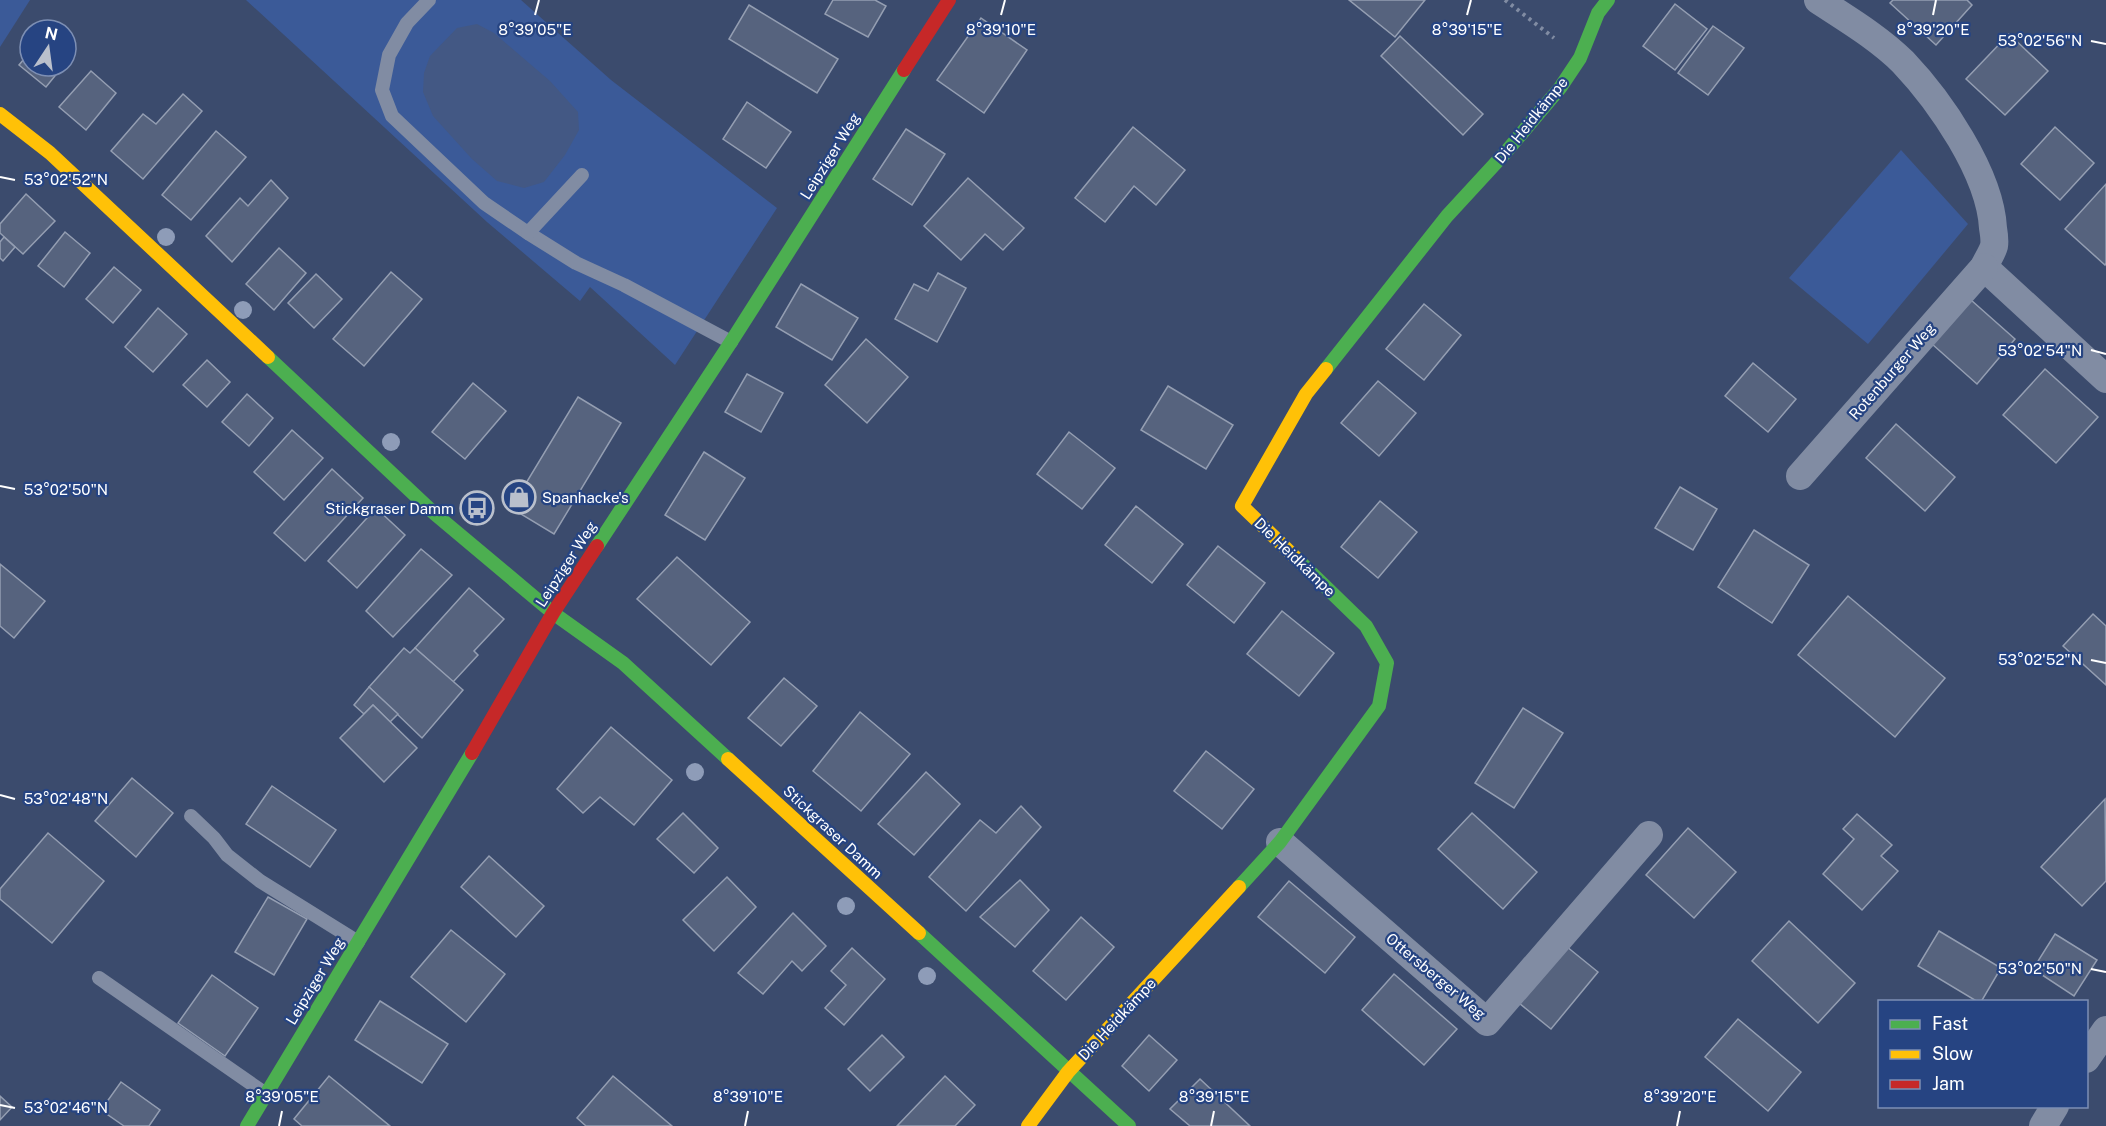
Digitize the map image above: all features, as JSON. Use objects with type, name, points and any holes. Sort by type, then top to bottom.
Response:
[{"type":"street","name":"Leipziger Weg","points":[[247,1126],[553,613],[731,342],[948,0]]},
{"type":"street","name":"Die Heidkämpe","points":[[1028,1126],[1068,1072],[1280,842],[1378,706],[1387,663],[1366,626],[1242,506],[1306,394],[1447,216],[1560,88],[1580,58],[1598,13],[1608,0]]},
{"type":"street","points":[[1818,0],[1902,61],[1936,100],[1983,184],[1992,215],[1994,245],[1984,267],[2106,379]]},
{"type":"street","name":"Stickgraser Damm","points":[[0,114],[50,153],[435,514],[553,613],[632,671],[1129,1126]]},
{"type":"street","name":"Rotenburger Weg","points":[[1800,476],[1984,267]]},
{"type":"street","name":"Ottersberger Weg","points":[[1280,842],[1487,1022],[1649,835]]},
{"type":"street","points":[[2088,1056],[2106,1030]]},
{"type":"street","points":[[2043,1126],[2054,1108]]},
{"type":"lane","points":[[429,0],[407,23],[389,55],[382,90],[392,116],[484,203],[528,233],[576,263],[624,285],[731,342]]},
{"type":"lane","points":[[528,233],[582,175]]},
{"type":"lane","points":[[190,816],[214,838],[227,855],[260,881],[358,942]]},
{"type":"lane","points":[[99,978],[266,1094]]},
{"type":"path","points":[[1505,0],[1580,58]]},
{"type":"shaded area","points":[[0,0],[30,0],[18,18],[0,47]]},
{"type":"shaded area","points":[[246,0],[521,0],[611,80],[777,208],[675,365],[590,287],[580,301],[487,222]]},
{"type":"shaded area","points":[[477,24],[494,33],[550,81],[578,112],[579,130],[565,155],[544,182],[524,188],[497,181],[472,159],[433,116],[423,92],[424,73],[430,56],[457,28]]},
{"type":"shaded area","points":[[1901,150],[1968,224],[1868,344],[1789,278]]},
{"type":"building","points":[[833,0],[875,0],[886,6],[868,37],[825,14]]},
{"type":"building","points":[[1349,0],[1425,0],[1395,37]]},
{"type":"building","points":[[1893,0],[1967,0],[1972,5],[1936,45],[1890,3]]},
{"type":"building","points":[[1675,4],[1707,29],[1675,70],[1643,46]]},
{"type":"building","points":[[749,5],[838,59],[817,93],[729,39]]},
{"type":"building","points":[[981,18],[1027,50],[984,113],[937,80]]},
{"type":"building","points":[[1713,26],[1744,48],[1708,95],[1678,73]]},
{"type":"building","points":[[2009,34],[2048,71],[2005,115],[1966,79]]},
{"type":"building","points":[[1400,36],[1483,114],[1463,135],[1381,56]]},
{"type":"building","points":[[91,71],[116,93],[86,130],[59,107]]},
{"type":"building","points":[[35,78],[53,78],[46,87]]},
{"type":"building","points":[[183,94],[202,111],[143,179],[111,151],[143,114],[156,124]]},
{"type":"building","points":[[747,102],[791,132],[766,168],[723,139]]},
{"type":"building","points":[[1133,127],[1185,170],[1156,205],[1134,186],[1105,222],[1075,198]]},
{"type":"building","points":[[2055,127],[2094,163],[2060,200],[2021,164]]},
{"type":"building","points":[[906,129],[945,154],[912,205],[873,179]]},
{"type":"building","points":[[216,131],[246,157],[191,220],[162,195]]},
{"type":"building","points":[[968,178],[1024,228],[1003,250],[985,234],[961,260],[924,226]]},
{"type":"building","points":[[271,180],[288,198],[232,262],[206,236],[240,198],[248,206]]},
{"type":"building","points":[[2106,184],[2106,263],[2105,265],[2065,229]]},
{"type":"building","points":[[26,194],[55,221],[23,254],[0,233],[0,224]]},
{"type":"building","points":[[65,232],[90,253],[64,287],[38,266]]},
{"type":"building","points":[[4,237],[15,247],[3,261],[0,258],[0,242]]},
{"type":"building","points":[[279,248],[306,273],[274,310],[246,284]]},
{"type":"building","points":[[114,267],[141,290],[113,323],[86,299]]},
{"type":"building","points":[[391,272],[422,299],[364,366],[333,339]]},
{"type":"building","points":[[938,273],[966,288],[937,342],[895,319],[914,284],[928,291]]},
{"type":"building","points":[[316,274],[342,299],[314,328],[288,303]]},
{"type":"building","points":[[801,284],[858,318],[832,360],[776,327]]},
{"type":"building","points":[[1971,300],[2015,339],[1977,384],[1932,344]]},
{"type":"building","points":[[1424,304],[1461,335],[1424,380],[1386,349]]},
{"type":"building","points":[[158,308],[187,334],[153,372],[125,347]]},
{"type":"building","points":[[866,339],[908,377],[867,423],[825,385]]},
{"type":"building","points":[[207,360],[230,382],[207,407],[183,385]]},
{"type":"building","points":[[1753,363],[1796,399],[1768,432],[1725,396]]},
{"type":"building","points":[[2045,369],[2098,417],[2056,463],[2003,415]]},
{"type":"building","points":[[747,374],[783,393],[761,432],[725,412]]},
{"type":"building","points":[[1378,381],[1416,413],[1379,456],[1341,423]]},
{"type":"building","points":[[473,383],[506,411],[465,459],[432,432]]},
{"type":"building","points":[[1168,386],[1233,425],[1206,469],[1141,430]]},
{"type":"building","points":[[247,394],[273,418],[249,446],[222,422]]},
{"type":"building","points":[[578,397],[621,423],[554,534],[511,508]]},
{"type":"building","points":[[1896,424],[1955,477],[1925,511],[1866,458]]},
{"type":"building","points":[[292,430],[323,458],[284,500],[254,472]]},
{"type":"building","points":[[1069,432],[1115,468],[1082,509],[1037,474]]},
{"type":"building","points":[[704,452],[745,478],[705,540],[665,515]]},
{"type":"building","points":[[332,469],[363,498],[305,561],[274,533]]},
{"type":"building","points":[[1680,487],[1717,509],[1693,550],[1655,528]]},
{"type":"building","points":[[1380,501],[1417,532],[1378,578],[1341,547]]},
{"type":"building","points":[[1136,506],[1183,544],[1152,583],[1105,545]]},
{"type":"building","points":[[376,508],[405,535],[357,588],[328,561]]},
{"type":"building","points":[[1754,530],[1809,565],[1772,623],[1718,587]]},
{"type":"building","points":[[1218,546],[1265,583],[1234,623],[1187,585]]},
{"type":"building","points":[[421,549],[452,575],[393,637],[366,611]]},
{"type":"building","points":[[677,557],[750,622],[711,665],[637,599]]},
{"type":"building","points":[[0,564],[45,601],[14,638],[0,626]]},
{"type":"building","points":[[469,588],[504,619],[474,651],[478,655],[453,682],[415,648]]},
{"type":"building","points":[[1848,596],[1945,678],[1895,737],[1798,655]]},
{"type":"building","points":[[1282,611],[1334,653],[1299,696],[1247,654]]},
{"type":"building","points":[[2093,614],[2106,626],[2106,685],[2063,646]]},
{"type":"building","points":[[404,648],[410,653],[415,648],[463,690],[422,738],[369,687]]},
{"type":"building","points":[[784,678],[817,706],[781,746],[748,718]]},
{"type":"building","points":[[369,687],[398,714],[390,722],[373,705],[364,714],[354,705]]},
{"type":"building","points":[[373,705],[417,748],[384,782],[340,738]]},
{"type":"building","points":[[1523,708],[1563,733],[1514,808],[1475,783]]},
{"type":"building","points":[[860,712],[910,754],[861,811],[813,771]]},
{"type":"building","points":[[611,727],[672,780],[634,825],[600,797],[583,813],[557,789]]},
{"type":"building","points":[[1206,751],[1254,789],[1222,829],[1174,791]]},
{"type":"building","points":[[926,772],[960,804],[914,855],[878,824]]},
{"type":"building","points":[[132,778],[173,813],[136,857],[95,821]]},
{"type":"building","points":[[272,786],[336,830],[310,867],[246,824]]},
{"type":"building","points":[[2105,799],[2106,881],[2082,906],[2041,867]]},
{"type":"building","points":[[1021,806],[1041,827],[966,911],[929,877],[980,820],[996,833]]},
{"type":"building","points":[[683,813],[718,848],[694,873],[657,839]]},
{"type":"building","points":[[1472,813],[1537,872],[1503,909],[1438,849]]},
{"type":"building","points":[[1857,814],[1892,845],[1881,856],[1898,871],[1862,910],[1823,874],[1854,839],[1843,829]]},
{"type":"building","points":[[1688,828],[1736,872],[1694,918],[1646,875]]},
{"type":"building","points":[[48,833],[104,881],[52,943],[0,899],[0,889]]},
{"type":"building","points":[[489,856],[544,906],[516,937],[461,887]]},
{"type":"building","points":[[727,877],[756,907],[714,951],[683,920]]},
{"type":"building","points":[[1020,880],[1049,910],[1015,947],[980,917]]},
{"type":"building","points":[[1289,881],[1355,937],[1325,973],[1258,917]]},
{"type":"building","points":[[268,897],[307,919],[274,975],[235,952]]},
{"type":"building","points":[[793,913],[826,946],[802,971],[792,961],[763,994],[738,973]]},
{"type":"building","points":[[1081,917],[1114,947],[1066,1000],[1033,971]]},
{"type":"building","points":[[1789,921],[1855,983],[1818,1023],[1752,961]]},
{"type":"building","points":[[451,930],[505,974],[466,1022],[411,977]]},
{"type":"building","points":[[1939,931],[2001,968],[1982,1000],[1975,1000],[1918,966]]},
{"type":"building","points":[[2055,934],[2097,960],[2074,996],[2033,969]]},
{"type":"building","points":[[1561,942],[1598,972],[1551,1029],[1514,999]]},
{"type":"building","points":[[852,948],[885,979],[844,1025],[825,1008],[846,985],[831,971]]},
{"type":"building","points":[[1394,974],[1457,1029],[1424,1065],[1362,1010]]},
{"type":"building","points":[[212,975],[258,1008],[225,1056],[178,1023]]},
{"type":"building","points":[[380,1001],[448,1044],[422,1083],[355,1040]]},
{"type":"building","points":[[1738,1019],[1801,1072],[1768,1111],[1705,1057]]},
{"type":"building","points":[[882,1035],[904,1057],[870,1091],[848,1069]]},
{"type":"building","points":[[1149,1035],[1177,1060],[1149,1091],[1122,1066]]},
{"type":"building","points":[[329,1076],[390,1126],[302,1126],[294,1119]]},
{"type":"building","points":[[613,1076],[672,1126],[586,1126],[577,1118]]},
{"type":"building","points":[[945,1076],[975,1105],[955,1126],[897,1126]]},
{"type":"building","points":[[1200,1079],[1250,1126],[1190,1126],[1170,1109]]},
{"type":"building","points":[[121,1082],[160,1110],[149,1126],[124,1126],[101,1110]]},
{"type":"building","points":[[0,1096],[12,1107],[0,1120]]},
{"type":"traffic: fast","points":[[1326,369],[1447,216],[1560,88],[1580,58],[1598,13],[1608,0]]},
{"type":"traffic: fast","points":[[597,546],[731,342],[904,70]]},
{"type":"traffic: fast","points":[[268,357],[435,514],[553,613],[623,663],[728,759]]},
{"type":"traffic: fast","points":[[1239,887],[1280,842],[1379,706],[1387,663],[1366,626],[1296,558]]},
{"type":"traffic: fast","points":[[247,1126],[472,753]]},
{"type":"traffic: fast","points":[[919,933],[1129,1126]]},
{"type":"traffic: slow","points":[[0,114],[50,153],[268,357]]},
{"type":"traffic: slow","points":[[1296,558],[1242,506],[1306,394],[1326,369]]},
{"type":"traffic: slow","points":[[728,759],[919,933]]},
{"type":"traffic: slow","points":[[1028,1126],[1068,1072],[1239,887]]},
{"type":"traffic: jam","points":[[904,70],[949,0]]},
{"type":"traffic: jam","points":[[472,753],[553,613],[597,546]]},
{"type":"place","name":"Spanhacke's","points":[[519,497]]},
{"type":"place","name":"Stickgraser Damm","points":[[477,508]]}]
